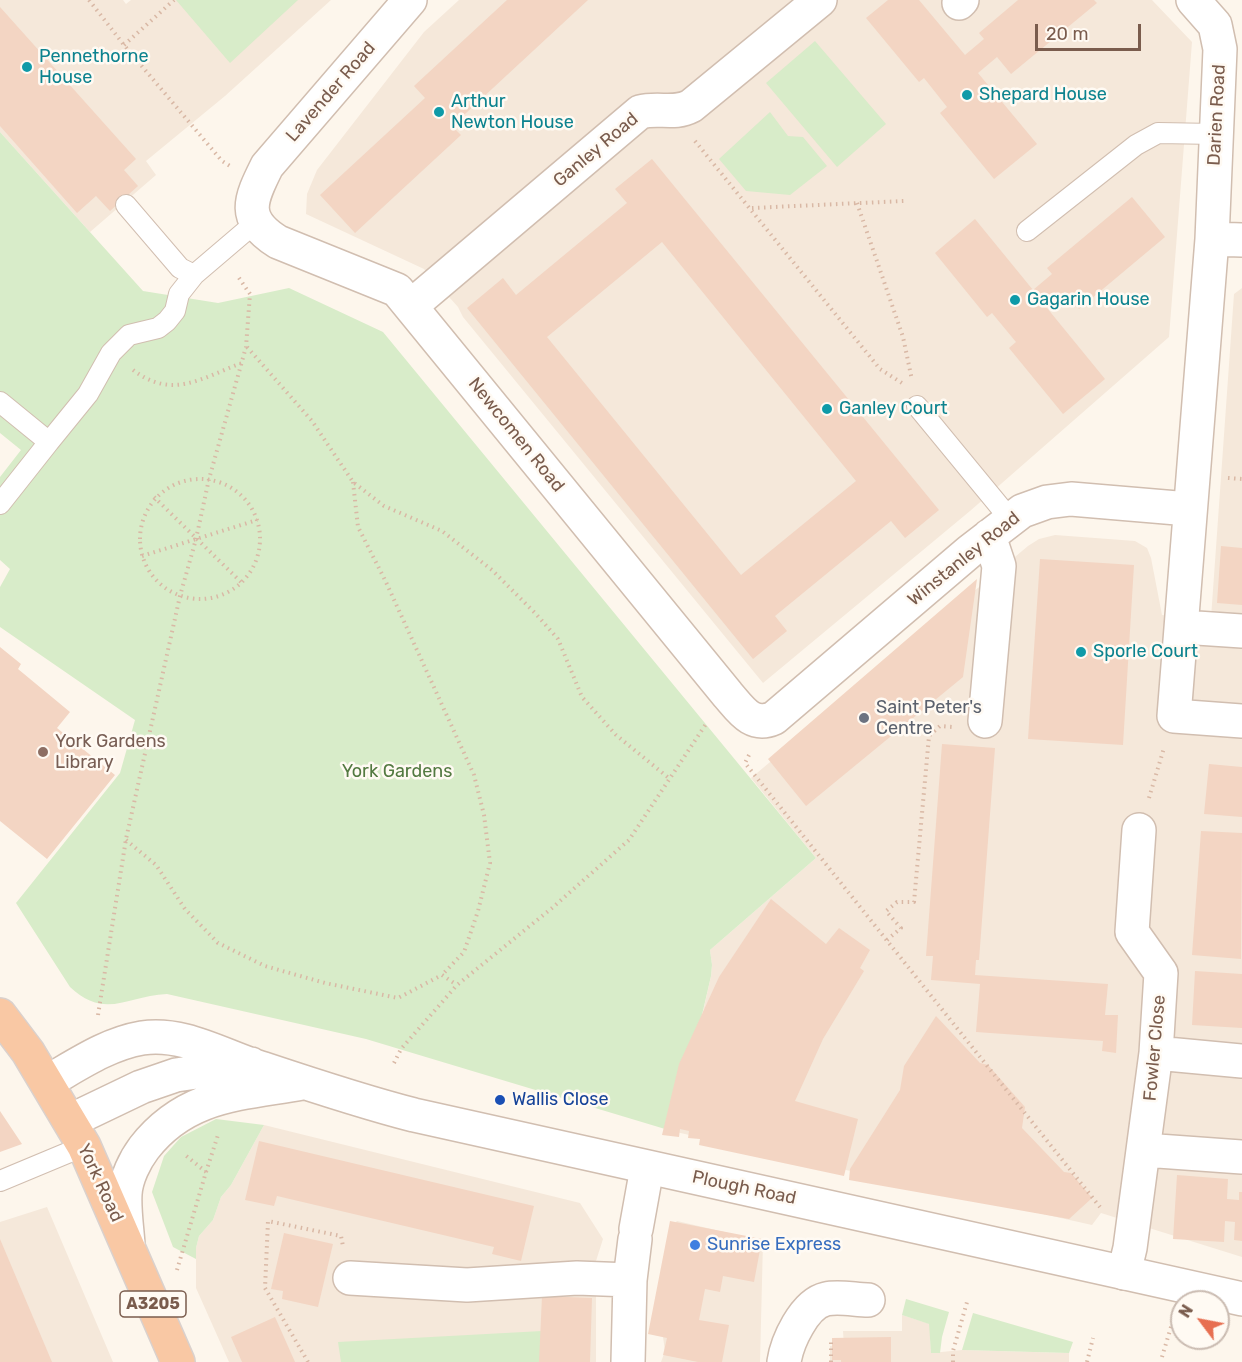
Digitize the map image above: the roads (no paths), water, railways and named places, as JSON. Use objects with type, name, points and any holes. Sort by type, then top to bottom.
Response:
[{"type":"highway","name":"York Road","points":[[0,1015],[28,1052],[77,1133],[178,1362]]},
{"type":"street","name":"Lavender Road","points":[[255,223],[252,208],[256,187],[267,166],[410,0]]},
{"type":"street","name":"Ganley Road","points":[[411,306],[640,112],[653,109],[680,112],[691,106],[820,0]]},
{"type":"street","name":"Darien Road","points":[[1193,0],[1215,25],[1221,50],[1216,134],[1227,240]]},
{"type":"street","name":"Newcomen Road","points":[[255,223],[267,236],[278,242],[397,290],[742,712],[753,719],[764,722]]},
{"type":"street","points":[[1227,240],[1189,509],[1174,716],[1242,721]]},
{"type":"street","name":"Winstanley Road","points":[[764,722],[774,718],[1022,511],[1047,502],[1071,499],[1189,509]]},
{"type":"street","points":[[985,721],[999,566],[1000,528]]},
{"type":"street","points":[[1182,627],[1242,631]]},
{"type":"street","name":"Fowler Close","points":[[1124,1273],[1130,1248],[1156,1053],[1161,973],[1132,932],[1139,830]]},
{"type":"street","name":"Plough Road","points":[[47,1082],[102,1051],[143,1038],[166,1038],[204,1045],[251,1064],[383,1107],[647,1168],[811,1202],[1242,1299]]},
{"type":"street","points":[[1156,1053],[1242,1061]]},
{"type":"street","name":"Plough Road","points":[[77,1133],[141,1087],[176,1075],[251,1064]]},
{"type":"street","points":[[128,1245],[125,1192],[135,1159],[157,1131],[176,1116],[205,1102],[221,1097],[307,1083]]},
{"type":"street","points":[[1144,1150],[1242,1158]]},
{"type":"street","points":[[628,1362],[630,1280],[647,1168]]},
{"type":"street","points":[[350,1278],[467,1285],[577,1278],[630,1280]]},
{"type":"street","points":[[784,1362],[786,1348],[811,1307],[826,1299],[868,1300]]},
{"type":"lane","points":[[1027,231],[1136,145],[1158,133],[1216,134]]},
{"type":"lane","points":[[126,204],[180,268],[194,275]]},
{"type":"lane","points":[[0,504],[88,394],[111,353],[129,335],[158,328],[167,321],[175,310],[179,294],[194,275],[255,223]]},
{"type":"lane","points":[[916,399],[1000,528]]},
{"type":"lane","points":[[0,402],[49,442]]},
{"type":"lane","points":[[0,1181],[77,1133]]},
{"type":"place","name":"Pennethorne House","points":[[27,67]]},
{"type":"place","name":"Shepard House","points":[[967,95]]},
{"type":"place","name":"Arthur Newton House","points":[[439,112]]},
{"type":"place","name":"Gagarin House","points":[[1015,300]]},
{"type":"place","name":"Ganley Court","points":[[827,409]]},
{"type":"place","name":"Sporle Court","points":[[1081,652]]},
{"type":"place","name":"Saint Peter's Centre","points":[[864,718]]},
{"type":"place","name":"York Gardens Library","points":[[43,752]]},
{"type":"place","name":"Wallis Close","points":[[500,1100]]},
{"type":"place","name":"Sunrise Express","points":[[695,1245]]},
{"type":"park label","name":"York Gardens","points":[[397,772]]}]
